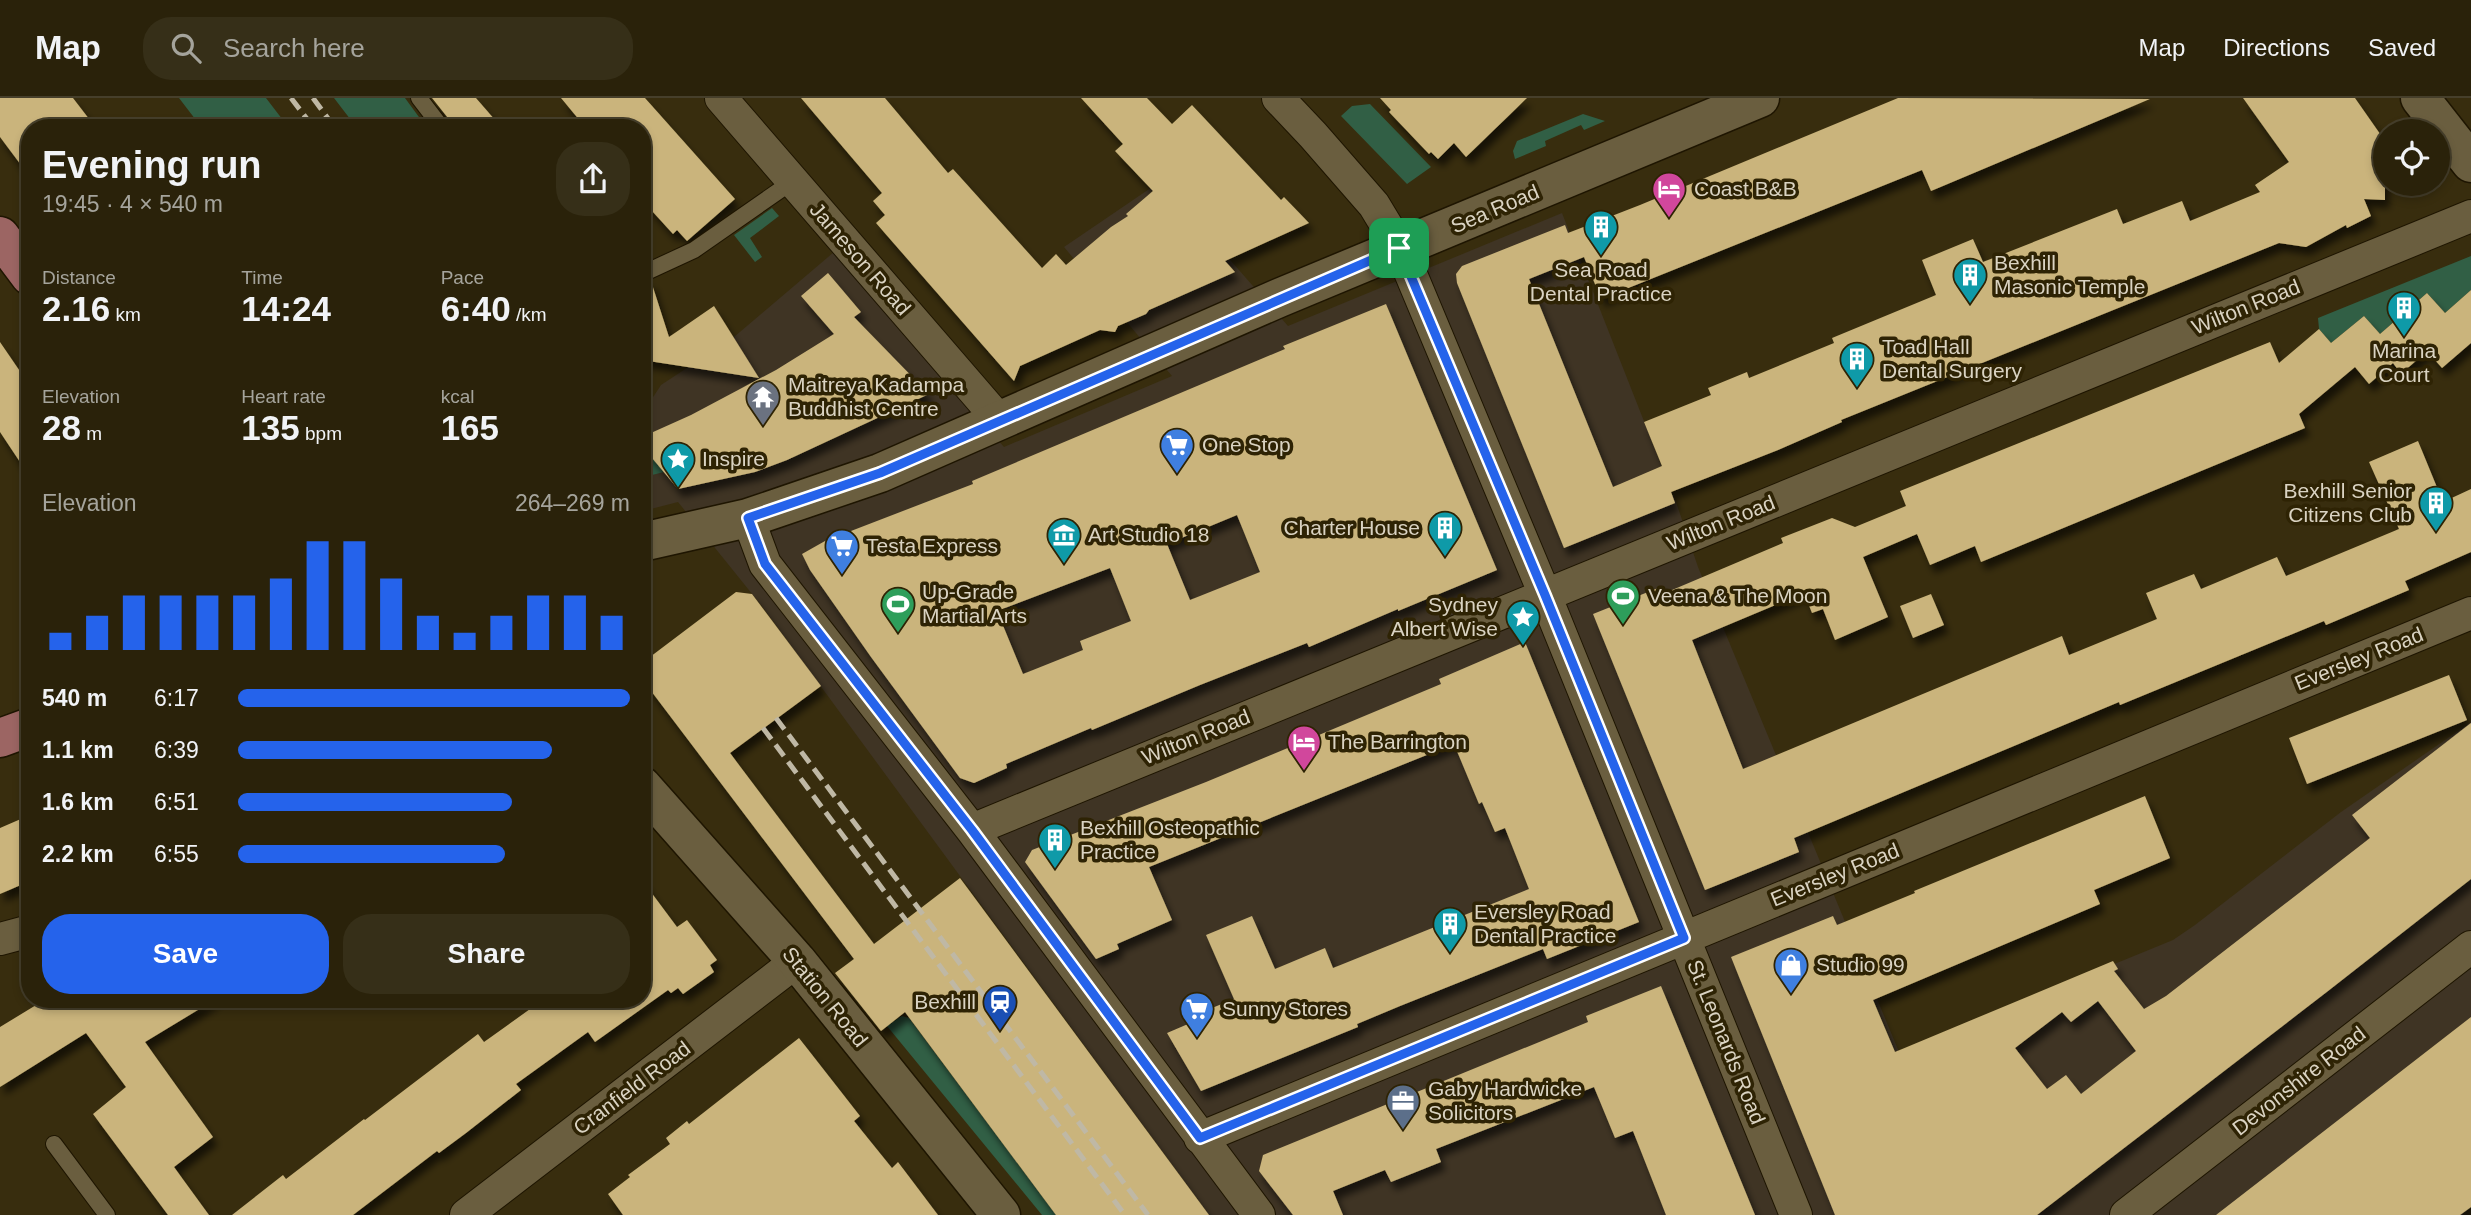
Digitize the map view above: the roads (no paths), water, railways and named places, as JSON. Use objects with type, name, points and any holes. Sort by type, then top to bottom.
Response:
[{"type":"main road","name":"Sea Road","points":[[651,540],[748,518],[880,473],[1399,248],[1760,98]]},
{"type":"main road","points":[[2431,102],[2471,163]]},
{"type":"main road","points":[[0,236],[21,264]]},
{"type":"main road","points":[[0,738],[21,730]]},
{"type":"main road","name":"Station Road","points":[[651,796],[797,961],[1001,1215]]},
{"type":"street","name":"Jameson Road","points":[[720,98],[1000,421]]},
{"type":"street","name":"St. Leonards Road","points":[[1278,98],[1374,205],[1399,248],[1545,595],[1796,1215]]},
{"type":"street","name":"Wilton Road","points":[[972,830],[2471,216]]},
{"type":"street","points":[[748,518],[765,564],[972,830],[1259,1215]]},
{"type":"street","name":"Eversley Road","points":[[1200,1138],[2471,612]]},
{"type":"street","points":[[0,939],[21,933]]},
{"type":"street","name":"Devonshire Road","points":[[2126,1215],[2471,947]]},
{"type":"street","name":"Cranfield Road","points":[[466,1215],[797,961]]},
{"type":"lane","points":[[419,98],[435,119]]},
{"type":"lane","points":[[651,270],[694,250],[793,181]]},
{"type":"lane","points":[[54,1144],[107,1215]]},
{"type":"railway","points":[[291,98],[307,119]]},
{"type":"railway","points":[[313,98],[328,119]]},
{"type":"railway","points":[[776,718],[1148,1215]]},
{"type":"railway","points":[[763,728],[1125,1215]]},
{"type":"place","name":"Coast B&B","points":[[1669,219]]},
{"type":"place","name":"Sea Road Dental Practice","points":[[1601,257]]},
{"type":"place","name":"Bexhill Masonic Temple","points":[[1970,305]]},
{"type":"place","name":"Marina Court","points":[[2404,338]]},
{"type":"place","name":"Toad Hall Dental Surgery","points":[[1857,389]]},
{"type":"place","name":"Maitreya Kadampa Buddhist Centre","points":[[763,427]]},
{"type":"place","name":"One Stop","points":[[1177,475]]},
{"type":"place","name":"Inspire","points":[[678,489]]},
{"type":"place","name":"Bexhill Senior Citizens Club","points":[[2436,533]]},
{"type":"place","name":"Charter House","points":[[1445,558]]},
{"type":"place","name":"Art Studio 18","points":[[1064,565]]},
{"type":"place","name":"Testa Express","points":[[842,576]]},
{"type":"place","name":"Veena & The Moon","points":[[1623,626]]},
{"type":"place","name":"Up-Grade Martial Arts","points":[[898,634]]},
{"type":"place","name":"Sydney Albert Wise","points":[[1523,647]]},
{"type":"place","name":"The Barrington","points":[[1304,772]]},
{"type":"place","name":"Bexhill Osteopathic Practice","points":[[1055,870]]},
{"type":"place","name":"Eversley Road Dental Practice","points":[[1450,954]]},
{"type":"place","name":"Studio 99","points":[[1791,995]]},
{"type":"place","name":"Bexhill","points":[[1000,1032]]},
{"type":"place","name":"Sunny Stores","points":[[1197,1039]]},
{"type":"place","name":"Gaby Hardwicke Solicitors","points":[[1403,1131]]}]
